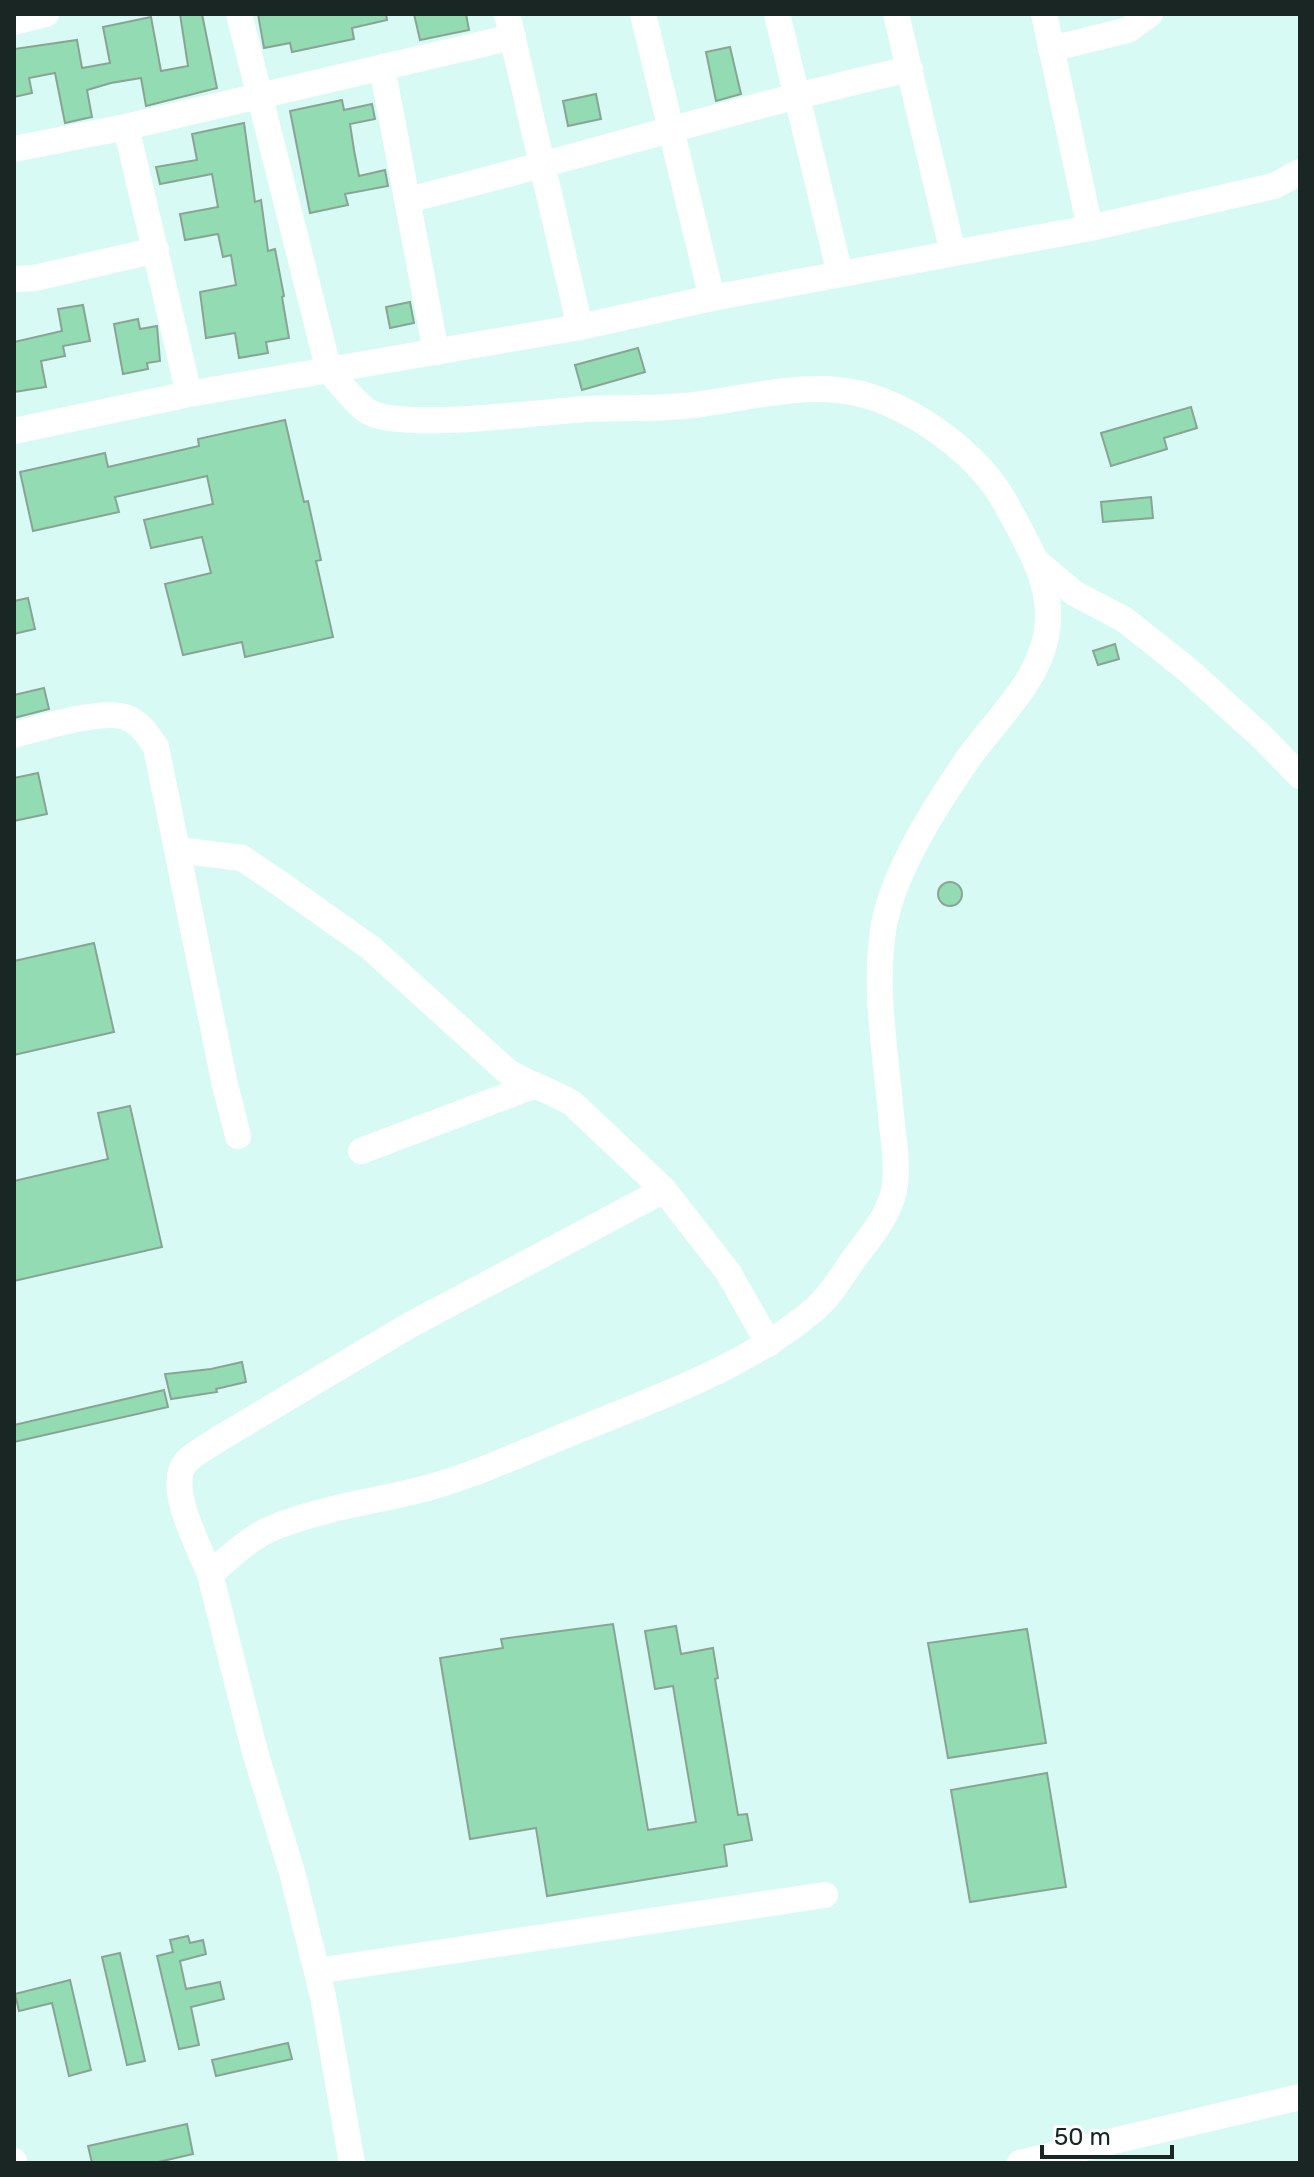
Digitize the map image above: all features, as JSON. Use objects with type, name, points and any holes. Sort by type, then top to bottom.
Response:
[{"type":"street","points":[[14,22],[46,14]]},
{"type":"street","points":[[210,1574],[247,1542],[271,1528],[427,1488],[494,1467],[661,1396],[769,1344],[822,1303],[884,1216],[896,1187],[881,999],[883,929],[908,857],[963,766],[1023,688],[1041,657],[1049,616],[1036,561],[994,482],[962,449],[898,409],[861,394],[789,390],[694,406],[532,412],[456,420],[393,419],[367,411],[329,371],[239,14]]},
{"type":"street","points":[[643,14],[712,298]]},
{"type":"street","points":[[777,14],[840,274]]},
{"type":"street","points":[[896,14],[953,253]]},
{"type":"street","points":[[1044,14],[1090,228]]},
{"type":"street","points":[[1051,49],[1128,30],[1150,14]]},
{"type":"street","points":[[14,149],[126,127],[382,67],[510,26],[580,327]]},
{"type":"street","points":[[382,67],[436,352]]},
{"type":"street","points":[[408,200],[543,166],[670,128],[910,69]]},
{"type":"street","points":[[126,127],[189,394]]},
{"type":"street","points":[[14,431],[189,394],[580,327],[712,298],[1090,228],[1274,186],[1300,172]]},
{"type":"street","points":[[15,281],[156,250]]},
{"type":"street","points":[[1036,561],[1074,593],[1125,620],[1188,670],[1300,776]]},
{"type":"street","points":[[14,735],[104,715],[126,717],[144,729],[156,747],[238,1136]]},
{"type":"street","points":[[178,850],[242,858],[371,948],[508,1072],[572,1103],[664,1190],[728,1272],[769,1344]]},
{"type":"street","points":[[361,1151],[533,1086]]},
{"type":"street","points":[[352,2163],[317,1971],[292,1872],[255,1752],[210,1574],[179,1495],[180,1472],[187,1461],[410,1325],[664,1190]]},
{"type":"street","points":[[317,1971],[825,1895]]},
{"type":"street","points":[[1020,2163],[1300,2097]]},
{"type":"building","points":[[180,14],[202,14],[217,88],[146,106],[141,78],[111,83],[87,90],[92,117],[65,123],[55,73],[29,78],[32,93],[14,97],[14,49],[77,40],[82,68],[110,63],[103,27],[151,17],[161,71],[188,66]]},
{"type":"building","points":[[258,14],[386,14],[387,20],[352,28],[354,39],[292,52],[290,43],[264,48]]},
{"type":"building","points":[[414,14],[466,14],[469,30],[420,40]]},
{"type":"building","points":[[730,47],[741,94],[716,101],[706,52]]},
{"type":"building","points":[[596,94],[601,119],[568,126],[563,101]]},
{"type":"building","points":[[342,100],[344,110],[372,104],[375,119],[350,124],[359,176],[385,170],[388,186],[345,194],[348,205],[310,213],[290,111]]},
{"type":"building","points":[[244,123],[255,202],[261,200],[268,251],[275,249],[289,338],[266,342],[268,353],[239,358],[235,333],[206,338],[200,292],[236,285],[231,255],[223,257],[218,234],[185,240],[180,214],[218,207],[212,174],[160,184],[156,167],[197,160],[192,134]]},
{"type":"building","points":[[410,302],[414,323],[390,328],[386,307]]},
{"type":"building","points":[[83,305],[90,341],[63,346],[65,356],[41,361],[46,387],[14,392],[14,342],[62,331],[58,309]]},
{"type":"building","points":[[138,319],[140,329],[157,326],[160,361],[147,363],[148,369],[123,374],[114,324]]},
{"type":"building","points":[[638,348],[645,372],[582,390],[575,365]]},
{"type":"building","points":[[1191,407],[1197,428],[1164,438],[1167,449],[1111,466],[1101,433]]},
{"type":"building","points":[[285,420],[304,502],[308,501],[321,560],[316,561],[333,637],[245,657],[242,642],[183,655],[165,584],[211,573],[202,537],[151,548],[144,520],[213,504],[207,476],[115,497],[119,512],[33,531],[20,472],[105,453],[108,467],[199,446],[198,439]]},
{"type":"building","points":[[1151,497],[1153,518],[1103,522],[1101,502]]},
{"type":"building","points":[[28,598],[35,629],[14,634],[14,601]]},
{"type":"building","points":[[1115,644],[1119,659],[1098,665],[1093,651]]},
{"type":"building","points":[[44,688],[49,709],[14,718],[14,695]]},
{"type":"building","points":[[38,773],[47,814],[14,821],[14,778]]},
{"type":"building","points":[[950,882],[958,886],[962,894],[958,902],[950,906],[942,902],[938,894],[942,886]]},
{"type":"building","points":[[94,943],[114,1032],[14,1055],[14,961]]},
{"type":"building","points":[[130,1106],[162,1247],[14,1281],[14,1181],[108,1159],[98,1113]]},
{"type":"building","points":[[242,1362],[246,1382],[216,1389],[217,1392],[171,1399],[165,1374]]},
{"type":"building","points":[[164,1390],[168,1407],[14,1442],[14,1425]]},
{"type":"building","points":[[613,1624],[648,1830],[696,1822],[673,1686],[655,1689],[645,1631],[676,1626],[681,1654],[713,1648],[718,1678],[715,1679],[738,1815],[747,1814],[752,1840],[724,1845],[727,1866],[547,1896],[536,1828],[470,1839],[440,1658],[503,1648],[501,1639]]},
{"type":"building","points":[[1027,1629],[1046,1743],[948,1758],[928,1643]]},
{"type":"building","points":[[1047,1773],[1066,1887],[970,1902],[951,1790]]},
{"type":"building","points":[[188,1936],[190,1943],[203,1940],[206,1954],[180,1961],[186,1989],[220,1982],[224,1999],[191,2007],[199,2045],[179,2049],[157,1956],[173,1952],[170,1940]]},
{"type":"building","points":[[120,1953],[145,2061],[127,2065],[102,1957]]},
{"type":"building","points":[[70,1980],[91,2070],[69,2076],[52,2003],[19,2011],[15,1994]]},
{"type":"building","points":[[288,2043],[292,2059],[216,2076],[212,2060]]},
{"type":"building","points":[[187,2124],[193,2154],[154,2163],[92,2163],[88,2146]]}]
